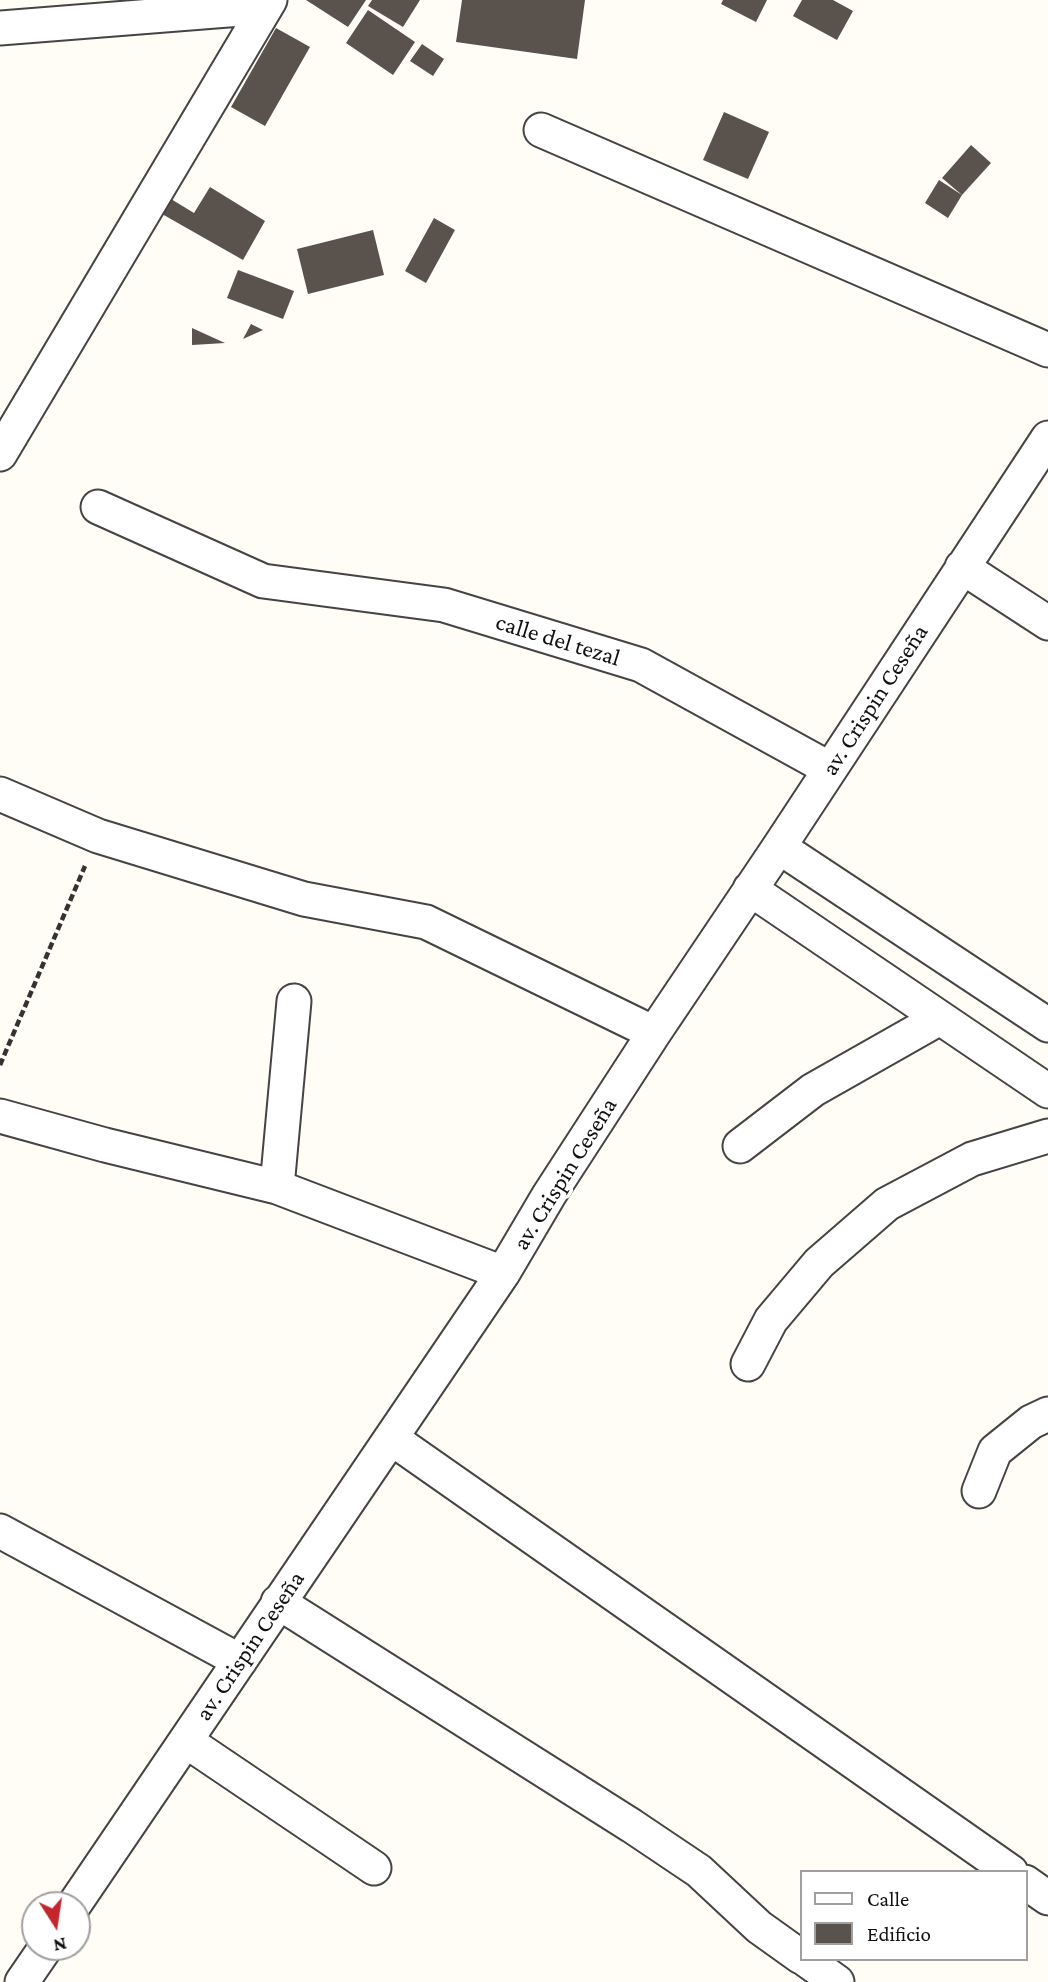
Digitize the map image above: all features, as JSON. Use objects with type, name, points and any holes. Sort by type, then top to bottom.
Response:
[{"type":"street","points":[[0,27],[268,4]]},
{"type":"street","points":[[0,454],[268,4]]},
{"type":"street","points":[[541,130],[1048,350]]},
{"type":"street","name":"av. Crispin Ceseña","points":[[84,1891],[503,1273],[549,1195],[654,1033],[1048,438]]},
{"type":"street","name":"calle del tezal","points":[[98,507],[263,581],[444,605],[640,666],[830,769]]},
{"type":"street","points":[[962,567],[1048,623]]},
{"type":"street","points":[[0,794],[98,836],[304,899],[426,922],[654,1033]]},
{"type":"street","points":[[779,847],[1048,1025]]},
{"type":"street","points":[[750,889],[1048,1091]]},
{"type":"street","points":[[277,1187],[294,1001]]},
{"type":"street","points":[[740,1146],[813,1090],[940,1018]]},
{"type":"street","points":[[0,1116],[277,1187],[503,1273]]},
{"type":"street","points":[[748,1364],[771,1320],[819,1264],[887,1204],[972,1159],[1048,1136]]},
{"type":"street","points":[[979,1491],[995,1451],[1031,1422],[1048,1414]]},
{"type":"street","points":[[391,1438],[1008,1870]]},
{"type":"street","points":[[0,1531],[240,1661]]},
{"type":"street","points":[[278,1602],[699,1871],[759,1927],[800,1956]]},
{"type":"street","points":[[186,1741],[374,1868]]},
{"type":"street","points":[[1027,1883],[1048,1898]]},
{"type":"street","points":[[22,1982],[36,1961]]},
{"type":"street","points":[[807,1961],[837,1982]]},
{"type":"path","points":[[0,1065],[98,836]]},
{"type":"building","points":[[306,0],[366,0],[348,27]]},
{"type":"building","points":[[372,0],[420,0],[403,27],[368,6]]},
{"type":"building","points":[[462,0],[585,0],[577,59],[456,42]]},
{"type":"building","points":[[723,0],[767,0],[756,22],[721,4]]},
{"type":"building","points":[[802,0],[833,0],[853,11],[837,40],[793,16]]},
{"type":"building","points":[[368,10],[415,42],[393,75],[346,43]]},
{"type":"building","points":[[276,28],[310,47],[265,126],[231,107]]},
{"type":"building","points":[[422,44],[444,59],[433,76],[410,61]]},
{"type":"building","points":[[724,112],[769,132],[748,179],[703,160]]},
{"type":"building","points":[[971,145],[991,163],[962,195],[942,178]]},
{"type":"building","points":[[939,180],[962,195],[948,218],[925,203]]},
{"type":"building","points":[[210,187],[265,221],[243,260],[162,214],[171,199],[194,213]]},
{"type":"building","points":[[434,218],[455,230],[426,283],[405,271]]},
{"type":"building","points":[[373,230],[384,275],[308,294],[297,249]]},
{"type":"building","points":[[238,270],[294,291],[283,319],[227,298]]},
{"type":"building","points":[[251,324],[263,330],[243,339]]},
{"type":"building","points":[[192,328],[225,343],[192,345]]}]
